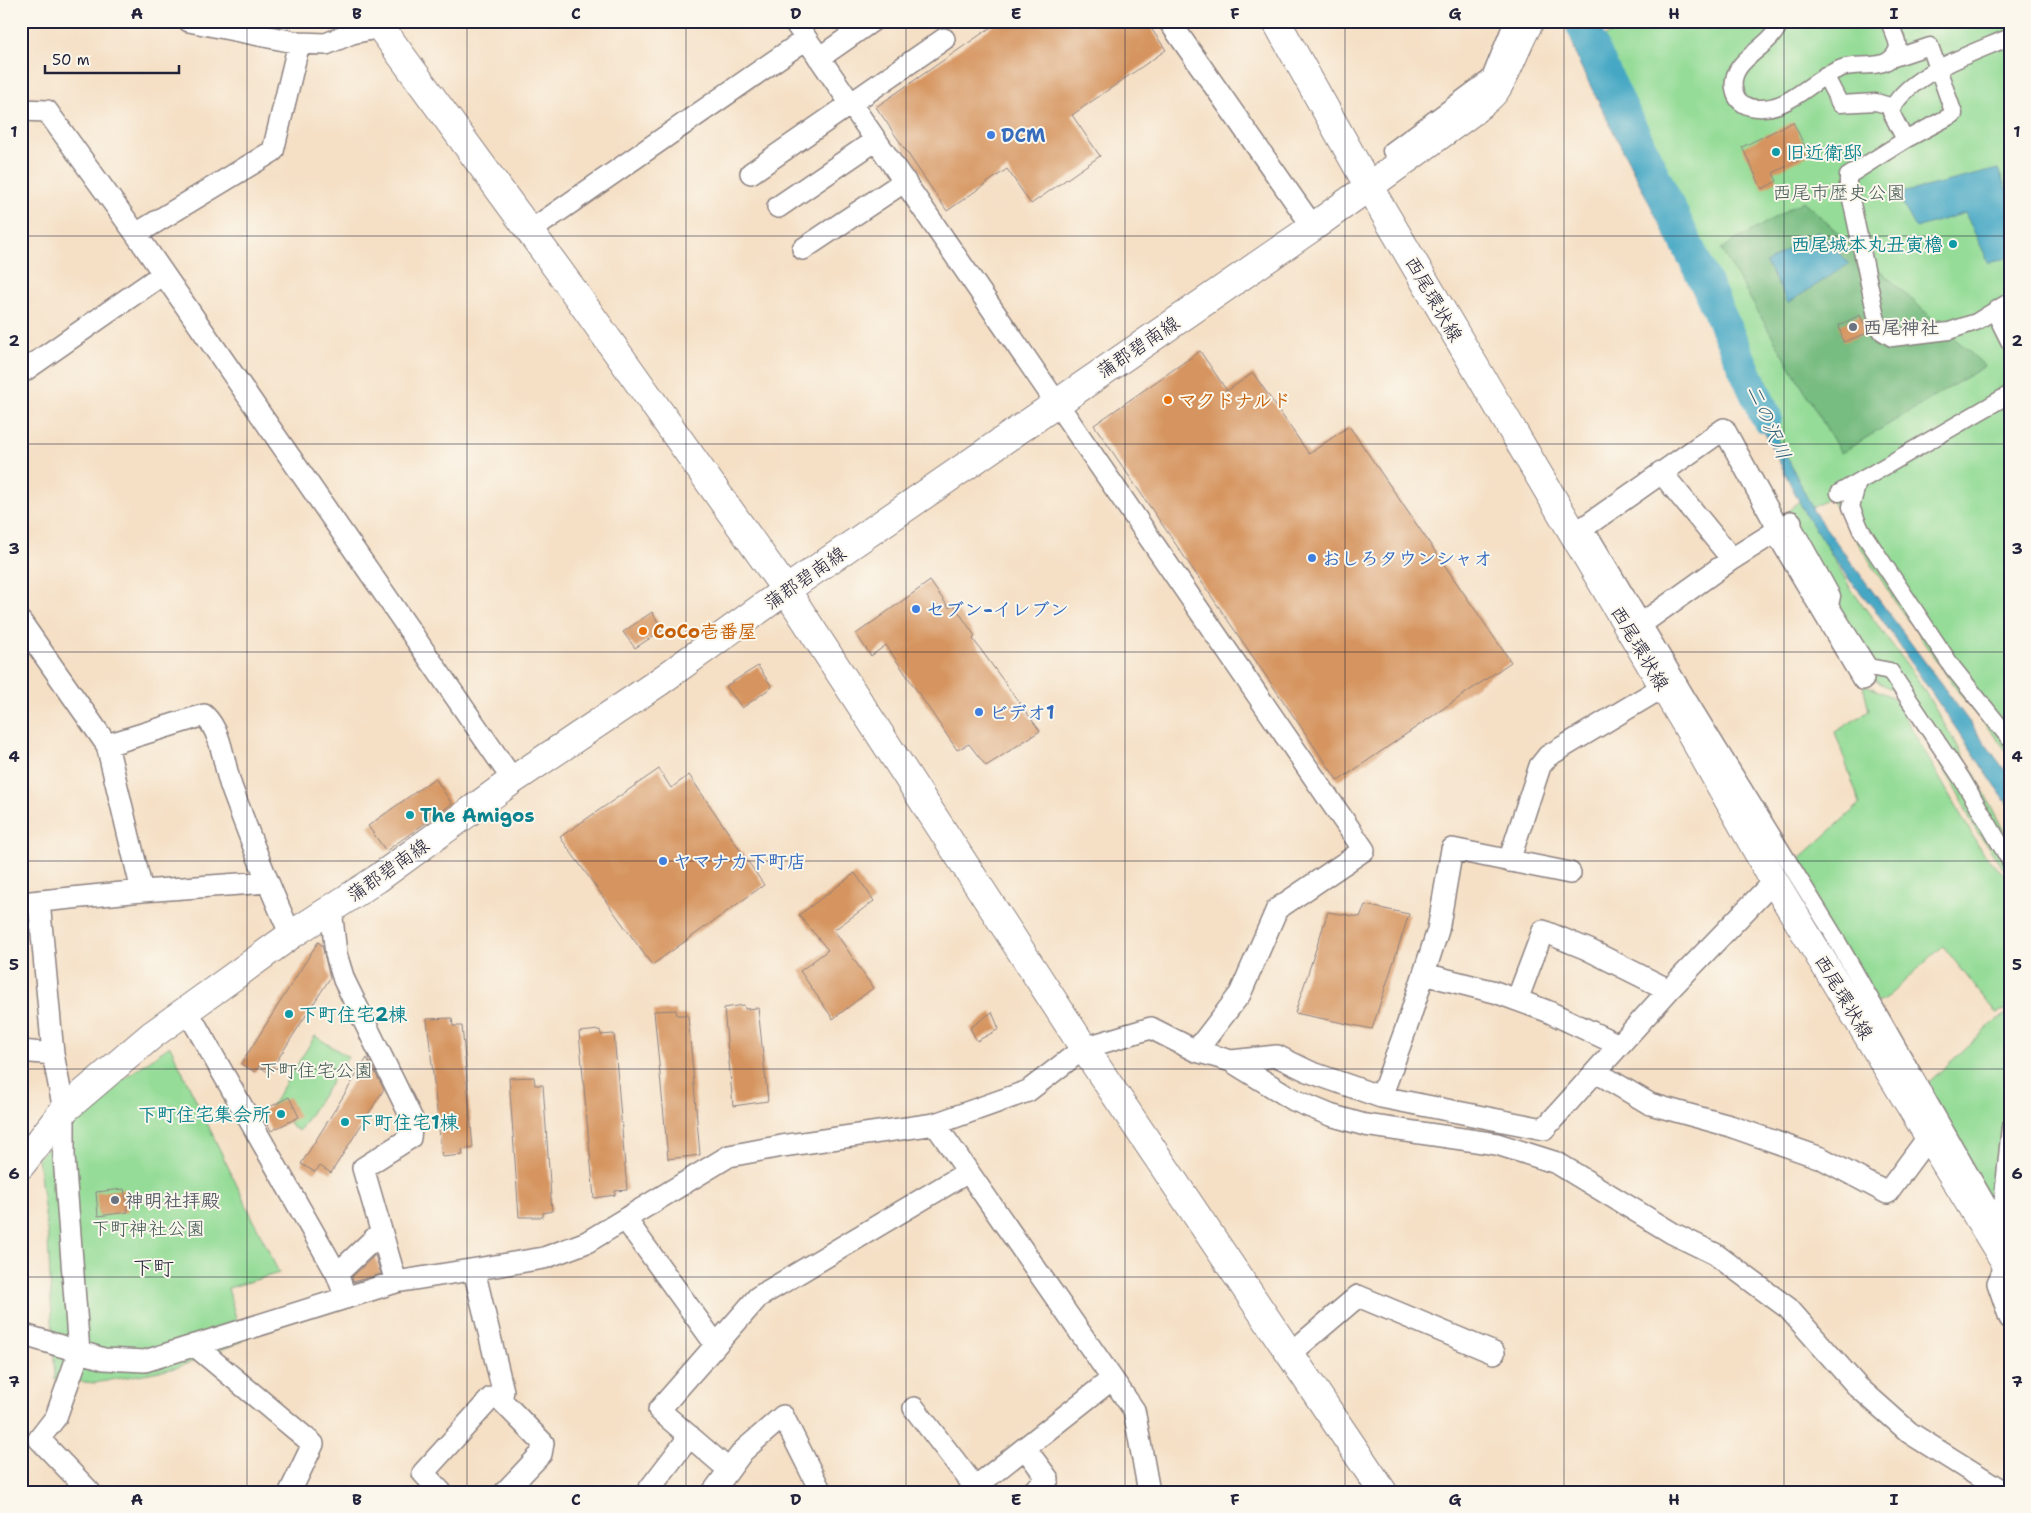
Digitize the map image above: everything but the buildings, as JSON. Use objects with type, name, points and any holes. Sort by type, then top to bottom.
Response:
[{"type":"main road","name":"西尾環状線","points":[[1276,21],[1369,187],[1583,537],[1636,628],[1664,687],[1774,881],[2008,1268]]},
{"type":"main road","name":"蒲郡碧南線","points":[[25,1151],[64,1110],[152,1035],[291,935],[377,879],[513,780],[659,682],[786,590],[1313,227],[1472,112],[1494,92],[1510,66],[1521,36],[1530,21]]},
{"type":"main road","points":[[382,23],[786,590],[1084,1048],[1383,1492]]},
{"type":"main road","points":[[2008,1268],[2010,1187]]},
{"type":"street","points":[[189,21],[299,43],[326,44],[382,23]]},
{"type":"street","points":[[794,21],[1058,402],[1364,850],[1277,908],[1240,994],[1196,1051]]},
{"type":"street","points":[[819,58],[872,21]]},
{"type":"street","points":[[1169,21],[1313,227]]},
{"type":"street","points":[[1391,151],[1490,78],[1513,21]]},
{"type":"street","points":[[1780,21],[1771,39],[1746,60],[1735,76],[1733,87],[1737,99],[1745,106],[1758,108],[1777,107],[1794,99],[1825,75],[1844,68],[1883,64],[1897,50],[1898,43],[1889,21]]},
{"type":"street","points":[[1906,140],[1894,121],[1891,112],[1893,107],[1909,89],[1940,68],[2010,36]]},
{"type":"street","points":[[530,231],[806,39]]},
{"type":"street","points":[[751,173],[852,105],[944,39]]},
{"type":"street","points":[[136,234],[273,151],[299,43]]},
{"type":"street","points":[[1891,58],[1930,46],[1940,68],[1954,114],[1906,140],[1848,176],[1848,186],[1877,321],[1882,332],[1892,338],[1949,331],[1976,322],[2010,301]]},
{"type":"street","points":[[1825,75],[1840,104],[1876,102],[1893,107]]},
{"type":"street","points":[[21,110],[47,111],[136,234],[513,780]]},
{"type":"street","points":[[778,207],[876,140]]},
{"type":"street","points":[[804,249],[905,181]]},
{"type":"street","points":[[21,373],[163,274]]},
{"type":"street","points":[[1994,312],[2010,343]]},
{"type":"street","points":[[1838,493],[2010,394]]},
{"type":"street","points":[[1583,537],[1661,472],[1724,428],[1782,528],[1864,679]]},
{"type":"street","points":[[1661,472],[1732,559]]},
{"type":"street","points":[[1858,482],[1851,507],[1861,530],[1953,668],[2010,739]]},
{"type":"street","points":[[1782,528],[1732,559],[1636,628],[1832,932],[2000,1226],[2010,1127]]},
{"type":"street","points":[[1782,528],[1832,596],[1830,605],[1869,667],[1890,672],[1962,779],[2010,861]]},
{"type":"street","points":[[21,622],[107,744],[142,891]]},
{"type":"street","points":[[1509,861],[1540,766],[1548,756],[1664,687]]},
{"type":"street","points":[[107,744],[204,715],[213,724],[230,786],[267,882],[291,935]]},
{"type":"street","points":[[1381,1097],[1438,930],[1452,849],[1570,873]]},
{"type":"street","points":[[1231,1061],[1277,1056],[1310,1072],[1381,1097],[1544,1128],[1669,990],[1774,881]]},
{"type":"street","points":[[90,1492],[39,1440],[56,1417],[79,1352],[64,1157],[64,1110],[53,1054],[30,902],[142,891],[267,882]]},
{"type":"street","points":[[331,909],[336,954],[344,980],[412,1119],[410,1138],[363,1168],[380,1233],[396,1282]]},
{"type":"street","points":[[1518,1000],[1543,931],[1587,949],[1669,990]]},
{"type":"street","points":[[1424,974],[1547,1010],[1619,1045]]},
{"type":"street","points":[[187,1010],[337,1274],[346,1298]]},
{"type":"street","points":[[21,1334],[104,1359],[145,1361],[396,1282],[554,1255],[587,1242],[626,1220],[729,1156],[782,1146],[934,1124],[1028,1091],[1084,1048],[1151,1028],[1196,1051],[1231,1061],[1294,1100],[1330,1115],[1365,1125],[1497,1144],[1557,1162],[1672,1234],[1715,1254],[1788,1308],[1857,1386],[1910,1434],[2004,1492]]},
{"type":"street","points":[[21,1051],[53,1054]]},
{"type":"street","points":[[1596,1072],[1650,1104],[1730,1126],[1821,1158],[1887,1193],[1929,1136]]},
{"type":"street","points":[[934,1124],[1134,1410],[1149,1492]]},
{"type":"street","points":[[729,1470],[659,1410],[758,1297],[968,1172]]},
{"type":"street","points":[[626,1220],[716,1345]]},
{"type":"street","points":[[337,1274],[380,1233]]},
{"type":"street","points":[[2008,1268],[1998,1284],[2010,1318]]},
{"type":"street","points":[[474,1270],[503,1391],[501,1400],[543,1442],[541,1454],[505,1492]]},
{"type":"street","points":[[1290,1354],[1358,1296],[1494,1353]]},
{"type":"street","points":[[194,1345],[313,1444],[290,1492]]},
{"type":"street","points":[[914,1408],[972,1489],[1112,1379]]},
{"type":"street","points":[[441,1492],[423,1473],[491,1398],[502,1398]]},
{"type":"street","points":[[713,1492],[743,1451],[783,1416],[821,1492]]},
{"type":"street","points":[[647,1492],[690,1436]]},
{"type":"street","points":[[1025,1448],[1048,1479],[1032,1492]]},
{"type":"green space","name":"西尾市歴史公園","points":[[1641,21],[2010,21],[2010,755],[1960,694],[1896,603],[1830,498],[1808,510],[1574,49]]},
{"type":"green space","points":[[1803,201],[1985,366],[1841,453],[1721,249]]},
{"type":"green space","points":[[1800,500],[1851,589],[1916,677],[1975,775],[2010,843],[2010,873],[2003,868],[1974,827],[1956,789],[1898,693],[1864,674],[1780,519]]},
{"type":"green space","points":[[1863,684],[1894,698],[1983,854],[2010,880],[2010,1008],[1996,1013],[1943,946],[1884,1000],[1867,1006],[1786,871],[1860,804],[1835,732],[1869,711]]},
{"type":"green space","points":[[2010,1012],[2007,1092],[2010,1074],[2010,1255],[1917,1093],[1995,1021]]},
{"type":"green space","name":"下町住宅公園","points":[[315,1036],[348,1057],[299,1131],[291,1126],[281,1106],[270,1108]]},
{"type":"green space","name":"下町神社公園","points":[[170,1046],[279,1273],[228,1288],[242,1341],[176,1368],[95,1383],[55,1379],[48,1239],[38,1158],[95,1099]]},
{"type":"water","points":[[1566,21],[1580,21],[1592,58],[1814,512],[2010,777],[2010,808],[1876,611],[1847,577],[1806,515],[1579,63]]},
{"type":"water","points":[[1998,169],[2010,197],[2010,257],[1989,263],[1965,213],[1916,228],[1897,194]]},
{"type":"water","points":[[1818,231],[1849,264],[1788,303],[1766,263]]},
{"type":"waterway","name":"二の沢川","points":[[1580,21],[1707,286],[1766,417]]},
{"type":"place","name":"DCM","points":[[991,135]]},
{"type":"place","name":"旧近衛邸","points":[[1776,152]]},
{"type":"place","name":"西尾城本丸丑寅櫓","points":[[1953,244]]},
{"type":"place","name":"西尾神社","points":[[1853,327]]},
{"type":"place","name":"マクドナルド","points":[[1168,400]]},
{"type":"place","name":"おしろタウンシャオ","points":[[1312,558]]},
{"type":"place","name":"セブン-イレブン","points":[[916,609]]},
{"type":"place","name":"CoCo壱番屋","points":[[643,631]]},
{"type":"place","name":"ビデオ1","points":[[979,712]]},
{"type":"place","name":"The Amigos","points":[[410,815]]},
{"type":"place","name":"ヤマナカ下町店","points":[[663,861]]},
{"type":"place","name":"下町住宅2棟","points":[[289,1014]]},
{"type":"place","name":"下町住宅集会所","points":[[281,1114]]},
{"type":"place","name":"下町住宅1棟","points":[[345,1122]]},
{"type":"place","name":"神明社拝殿","points":[[115,1200]]},
{"type":"district","name":"下町","points":[[153,1268]]}]
